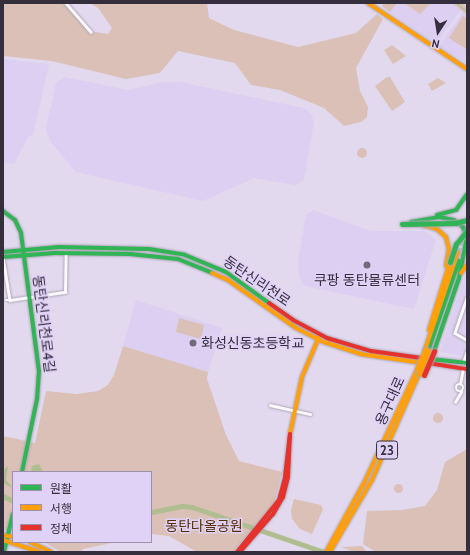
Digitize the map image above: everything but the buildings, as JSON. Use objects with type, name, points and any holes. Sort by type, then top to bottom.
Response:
[{"type":"main road","points":[[371,4],[467,69]]},
{"type":"main road","points":[[402,224],[456,210],[467,194]]},
{"type":"main road","name":"동탄신리천로4길","points":[[3,211],[17,224],[23,252],[39,382],[22,471]]},
{"type":"main road","points":[[402,224],[439,217],[459,223],[466,233],[467,243],[459,278]]},
{"type":"main road","points":[[402,224],[455,223],[467,220]]},
{"type":"main road","points":[[402,224],[427,225],[443,234],[449,249],[444,280],[427,350]]},
{"type":"main road","points":[[444,280],[456,244],[467,232]]},
{"type":"main road","name":"동탄신리천로","points":[[3,257],[23,252],[138,248],[185,255],[233,276],[319,337]]},
{"type":"main road","name":"동탄신리천로","points":[[3,252],[149,254],[187,262],[228,280],[283,319],[319,337],[371,351],[465,366]]},
{"type":"main road","name":"용구대로","points":[[330,552],[412,388],[427,350],[460,252]]},
{"type":"main road","points":[[412,388],[459,278],[467,265]]},
{"type":"main road","points":[[240,552],[267,520],[283,489],[294,409],[302,377],[319,337]]},
{"type":"main road","points":[[4,552],[12,519]]},
{"type":"main road","points":[[237,552],[267,520]]},
{"type":"main road","name":"용구대로","points":[[326,552],[345,521]]},
{"type":"main road","points":[[19,543],[40,552]]},
{"type":"main road","points":[[32,543],[51,552]]},
{"type":"street","points":[[66,3],[91,32]]},
{"type":"street","points":[[6,300],[65,292],[66,253]]},
{"type":"street","points":[[3,257],[10,300]]},
{"type":"street","points":[[467,298],[455,333],[467,340]]},
{"type":"street","points":[[458,397],[456,386],[460,384],[467,351]]},
{"type":"street","points":[[455,402],[462,391],[463,386],[460,384]]},
{"type":"street","points":[[457,391],[462,391]]},
{"type":"street","points":[[270,405],[294,409],[310,414]]},
{"type":"shaded area","points":[[397,3],[452,3],[461,10],[436,44],[390,12]]},
{"type":"shaded area","points":[[463,12],[467,15],[467,63],[439,46]]},
{"type":"shaded area","points":[[3,59],[49,64],[33,135],[28,137],[14,164],[3,162]]},
{"type":"shaded area","points":[[64,77],[128,90],[162,82],[180,82],[304,108],[311,114],[314,122],[304,180],[295,185],[254,178],[203,201],[76,172],[50,141],[46,128],[56,83]]},
{"type":"shaded area","points":[[313,210],[371,231],[425,231],[436,240],[414,309],[305,286],[300,279],[298,262],[306,215]]},
{"type":"shaded area","points":[[467,269],[467,357],[440,352]]},
{"type":"shaded area","points":[[136,300],[222,328],[208,372],[123,346]]},
{"type":"shaded area","points":[[39,464],[42,471],[31,471],[32,466]]},
{"type":"shaded area","points":[[8,466],[6,480],[12,488],[3,483],[3,470]]},
{"type":"green space","points":[[3,3],[65,3],[89,31],[108,34],[112,28],[98,8],[90,3],[207,3],[209,18],[234,30],[298,47],[356,33],[377,14],[383,19],[356,68],[360,91],[368,107],[367,117],[361,122],[344,126],[324,108],[280,90],[251,85],[235,63],[178,51],[160,73],[126,79],[52,61],[3,56]]},
{"type":"green space","points":[[397,3],[390,12],[383,7],[382,4]]},
{"type":"green space","points":[[404,3],[431,3],[420,14]]},
{"type":"green space","points":[[452,3],[462,3],[467,7],[467,15]]},
{"type":"green space","points":[[463,16],[467,19],[466,49],[449,38]]},
{"type":"green space","points":[[392,45],[406,56],[393,64],[384,50]]},
{"type":"green space","points":[[387,77],[390,77],[405,102],[392,111],[375,86]]},
{"type":"green space","points":[[438,78],[446,83],[432,91],[428,84]]},
{"type":"green space","points":[[360,148],[364,148],[366,149],[366,157],[360,158],[357,155],[357,151]]},
{"type":"green space","points":[[179,318],[204,325],[201,339],[176,332]]},
{"type":"green space","name":"동탄다올공원","points":[[123,346],[208,372],[207,379],[226,435],[239,461],[282,472],[275,501],[233,552],[197,552],[169,536],[152,534],[152,471],[12,471],[12,532],[3,530],[3,436],[35,443],[46,391],[77,394],[98,391],[108,385],[114,375]]},
{"type":"green space","points":[[438,413],[443,418],[438,423],[433,418]]},
{"type":"green space","points":[[467,449],[467,552],[376,552],[363,544],[367,511],[402,510],[425,506],[437,490],[445,462]]},
{"type":"green space","points":[[398,483],[403,488],[398,493],[393,488]]},
{"type":"green space","points":[[294,499],[321,505],[323,509],[312,534],[300,529],[292,519],[291,510]]},
{"type":"green space","points":[[46,543],[111,543],[83,549],[81,552],[61,552]]},
{"type":"green space","points":[[362,546],[367,552],[354,552],[341,547]]},
{"type":"waterway","points":[[456,3],[467,11]]},
{"type":"waterway","points":[[3,496],[12,500]]},
{"type":"waterway","points":[[152,512],[183,506],[192,507],[324,552]]},
{"type":"tunnel","points":[[458,252],[467,221]]},
{"type":"traffic: fast","points":[[437,215],[456,210],[467,194]]},
{"type":"traffic: fast","points":[[3,211],[15,220],[21,233],[39,371],[37,399],[22,471]]},
{"type":"traffic: fast","points":[[411,222],[439,217],[454,220],[463,227],[467,237],[459,278],[434,351]]},
{"type":"traffic: fast","points":[[402,224],[455,223],[467,220]]},
{"type":"traffic: fast","points":[[450,262],[456,244],[467,231]]},
{"type":"traffic: fast","points":[[3,252],[59,247],[149,249],[185,255],[226,272],[269,303]]},
{"type":"traffic: fast","points":[[3,257],[55,253],[130,254],[178,259],[212,273]]},
{"type":"traffic: fast","points":[[428,351],[459,261]]},
{"type":"traffic: fast","points":[[430,359],[467,363]]},
{"type":"traffic: fast","points":[[4,552],[12,518]]},
{"type":"traffic: slow","points":[[368,3],[467,69]]},
{"type":"traffic: slow","points":[[423,225],[437,229],[446,237],[449,249],[446,266]]},
{"type":"traffic: slow","points":[[425,350],[458,252]]},
{"type":"traffic: slow","points":[[429,330],[450,262]]},
{"type":"traffic: slow","points":[[461,273],[467,265]]},
{"type":"traffic: slow","points":[[212,273],[228,280],[296,328],[324,342],[360,354],[422,363]]},
{"type":"traffic: slow","points":[[290,434],[302,377],[319,337]]},
{"type":"traffic: slow","points":[[417,369],[425,350]]},
{"type":"traffic: slow","points":[[419,374],[428,351]]},
{"type":"traffic: slow","points":[[326,552],[364,483],[416,372]]},
{"type":"traffic: slow","points":[[330,552],[372,480],[419,374]]},
{"type":"traffic: slow","points":[[3,535],[12,537]]},
{"type":"traffic: slow","points":[[3,540],[39,552]]},
{"type":"traffic: slow","points":[[32,543],[51,552]]},
{"type":"traffic: jam","points":[[269,303],[293,320],[327,338],[371,351],[422,358]]},
{"type":"traffic: jam","points":[[424,375],[434,351]]},
{"type":"traffic: jam","points":[[428,363],[467,369]]},
{"type":"traffic: jam","points":[[237,552],[279,500],[285,477],[290,434],[288,477],[283,497],[273,514],[240,552]]},
{"type":"place","name":"쿠팡 동탄물류센터","points":[[367,265]]},
{"type":"place","name":"화성신동초등학교","points":[[193,343]]}]
